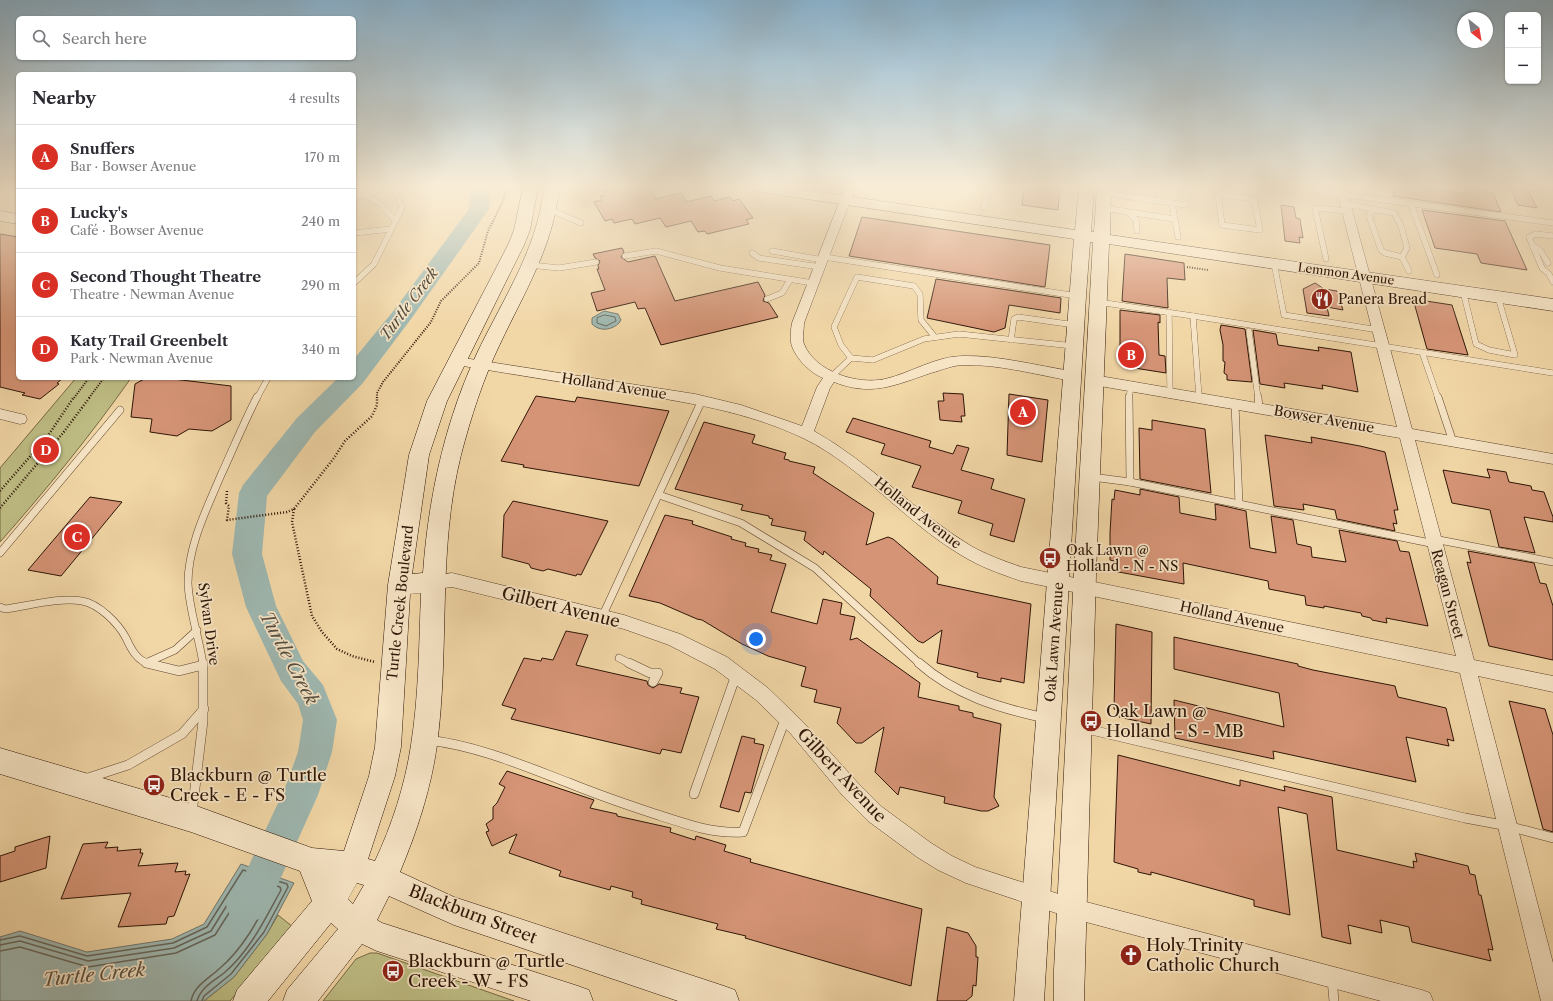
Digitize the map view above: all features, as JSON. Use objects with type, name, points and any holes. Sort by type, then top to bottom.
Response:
[{"type":"main road","name":"Turtle Creek Boulevard","points":[[248,1001],[330,902],[351,867],[369,819],[382,776],[388,747],[399,585],[419,455],[437,401],[456,361],[507,264],[520,235]]},
{"type":"main road","points":[[298,1001],[357,926],[382,878],[405,819],[423,752],[437,540],[448,470],[481,365],[530,265],[543,235]]},
{"type":"main road","name":"Oak Lawn Avenue","points":[[1028,1001],[1049,719],[1077,296],[1083,235]]},
{"type":"main road","name":"Oak Lawn Avenue","points":[[1069,1001],[1071,908],[1084,586],[1102,235]]},
{"type":"main road","name":"Lemmon Avenue","points":[[1117,235],[1274,263],[1364,270],[1406,264],[1437,275],[1553,292]]},
{"type":"main road","name":"Lemmon Avenue","points":[[1162,235],[1326,259],[1364,270],[1463,291],[1553,305]]},
{"type":"main road","points":[[507,264],[530,265]]},
{"type":"main road","points":[[1072,376],[1094,380]]},
{"type":"main road","points":[[399,585],[435,582]]},
{"type":"main road","name":"Blackburn Street","points":[[0,761],[200,821],[312,862],[323,862],[351,867],[382,878],[453,910],[724,1001]]},
{"type":"main road","points":[[312,862],[315,877],[330,902],[357,926],[377,936],[578,1001]]},
{"type":"street","points":[[832,235],[798,323],[797,344],[808,362],[820,372],[831,378],[858,384],[885,384],[947,362],[963,360],[995,363],[1072,376]]},
{"type":"street","name":"Reagan Street","points":[[1354,235],[1467,666],[1552,1001]]},
{"type":"street","name":"Holland Avenue","points":[[456,361],[702,400],[764,417],[806,434],[878,481],[940,533],[979,558],[1021,574],[1553,684]]},
{"type":"street","points":[[806,434],[824,387],[831,378]]},
{"type":"street","name":"Bowser Avenue","points":[[1094,380],[1553,459]]},
{"type":"street","points":[[0,414],[20,419]]},
{"type":"street","name":"Gilbert Avenue","points":[[435,582],[452,580],[602,617],[674,639],[721,663],[762,694],[786,717],[850,789],[875,814],[894,829],[945,863],[973,876],[1036,898],[1071,908],[1422,1001]]},
{"type":"lane","points":[[356,281],[374,264],[388,235]]},
{"type":"lane","points":[[1321,235],[1326,259]]},
{"type":"lane","points":[[1376,235],[1381,250],[1406,264],[1406,248],[1403,235]]},
{"type":"lane","points":[[1422,235],[1437,275]]},
{"type":"lane","points":[[1549,268],[1542,268],[1529,237],[1531,235],[1553,236]]},
{"type":"lane","points":[[1533,246],[1540,250],[1549,268],[1553,282]]},
{"type":"lane","points":[[625,256],[656,251],[720,268],[813,283]]},
{"type":"lane","points":[[772,251],[822,261]]},
{"type":"lane","points":[[752,253],[759,258],[861,263],[1077,296]]},
{"type":"lane","points":[[530,265],[559,268],[596,262]]},
{"type":"lane","points":[[861,263],[857,277],[834,327],[841,345],[851,358],[873,360],[934,336],[959,334],[1074,346]]},
{"type":"lane","points":[[1274,263],[1284,315],[1379,330]]},
{"type":"lane","points":[[857,277],[914,286],[920,294],[922,320],[934,336]]},
{"type":"lane","points":[[767,299],[783,293],[790,280]]},
{"type":"lane","points":[[1463,291],[1476,344],[1489,350],[1515,355],[1498,297]]},
{"type":"lane","points":[[1098,302],[1553,373]]},
{"type":"lane","points":[[1169,312],[1170,392]]},
{"type":"lane","points":[[1193,316],[1199,397]]},
{"type":"lane","points":[[1011,340],[1014,319],[1018,317],[1075,326]]},
{"type":"lane","points":[[1249,331],[1259,408]]},
{"type":"lane","points":[[1422,352],[1453,442]]},
{"type":"lane","points":[[831,378],[851,358]]},
{"type":"lane","name":"Sylvan Drive","points":[[200,821],[204,709],[202,665],[189,586],[189,572],[200,523],[248,412],[267,380]]},
{"type":"lane","points":[[1130,482],[1129,400],[1131,386]]},
{"type":"lane","points":[[602,617],[702,400]]},
{"type":"lane","points":[[1235,404],[1239,504]]},
{"type":"lane","points":[[0,553],[120,410]]},
{"type":"lane","points":[[1089,476],[1130,482],[1434,542],[1553,562]]},
{"type":"lane","points":[[658,495],[741,523],[815,568],[936,678],[965,693],[1001,708],[1049,719]]},
{"type":"lane","points":[[0,607],[19,607],[62,601],[83,601],[104,612],[119,625],[134,654],[147,663],[180,671],[202,665]]},
{"type":"lane","points":[[147,663],[162,658],[177,650],[190,639],[197,630]]},
{"type":"lane","points":[[619,658],[650,673],[658,673],[653,682]]},
{"type":"lane","points":[[694,794],[736,674]]},
{"type":"lane","points":[[74,783],[128,765],[182,734],[204,709]]},
{"type":"lane","points":[[424,740],[459,743],[520,762],[588,791],[698,828],[731,833],[743,832],[786,717]]},
{"type":"lane","points":[[1079,727],[1465,818],[1508,826],[1553,838]]},
{"type":"lane","points":[[1332,977],[1334,1001]]},
{"type":"path","points":[[375,662],[352,656],[337,649],[322,632],[312,616],[292,522],[294,509],[334,458],[345,441],[372,416],[377,405],[377,393],[383,382],[392,368],[408,352],[431,322],[441,301],[479,263],[487,235]]},
{"type":"path","points":[[1187,267],[1208,270]]},
{"type":"path","points":[[0,491],[50,433],[76,393],[87,380]]},
{"type":"path","points":[[0,508],[63,432],[102,380]]},
{"type":"path","points":[[226,503],[229,506],[227,520],[286,512],[294,509]]},
{"type":"shaded area","points":[[74,380],[130,380],[68,462],[0,542],[0,468]]},
{"type":"shaded area","points":[[278,915],[293,927],[230,1001],[204,1001],[234,977],[267,934]]},
{"type":"shaded area","points":[[370,953],[377,953],[514,1001],[323,1001],[356,959]]},
{"type":"water","points":[[604,311],[618,314],[621,320],[609,329],[595,327],[592,324],[592,318]]},
{"type":"water","points":[[241,864],[294,883],[267,934],[234,977],[204,1001],[0,1001],[0,937],[20,931],[87,952],[172,939],[204,924]]},
{"type":"building","points":[[0,235],[4,235],[16,237],[16,380],[61,380],[57,383],[59,384],[40,399],[22,395],[25,393],[0,387]]},
{"type":"building","points":[[856,235],[981,235],[1050,245],[1045,287],[849,256]]},
{"type":"building","points":[[1284,235],[1302,235],[1303,238],[1299,237],[1300,243],[1285,241]]},
{"type":"building","points":[[1430,235],[1511,235],[1527,270],[1481,263],[1477,254],[1435,248]]},
{"type":"building","points":[[622,248],[624,252],[621,257],[628,262],[655,256],[675,301],[758,282],[765,295],[763,301],[769,303],[778,317],[661,345],[645,308],[638,309],[635,302],[597,311],[591,293],[605,290],[597,269],[599,269],[598,266],[600,261],[595,258],[593,254]]},
{"type":"building","points":[[1125,254],[1184,263],[1185,280],[1167,278],[1168,308],[1122,301]]},
{"type":"building","points":[[936,279],[1061,298],[1060,313],[1009,305],[1005,328],[994,332],[927,318]]},
{"type":"building","name":"Panera Bread","points":[[1315,283],[1324,289],[1337,291],[1343,310],[1327,307],[1329,316],[1307,313],[1303,289]]},
{"type":"building","points":[[1413,299],[1452,305],[1468,355],[1427,349]]},
{"type":"building","points":[[1120,310],[1160,315],[1160,323],[1158,322],[1159,355],[1165,356],[1166,373],[1128,367],[1122,363],[1120,358]]},
{"type":"building","points":[[1221,325],[1245,329],[1252,382],[1227,380],[1227,375],[1224,373],[1225,362],[1223,361],[1223,345],[1220,330]]},
{"type":"building","points":[[1253,330],[1276,334],[1278,345],[1319,351],[1318,347],[1351,352],[1358,392],[1322,385],[1323,389],[1284,383],[1285,388],[1260,384]]},
{"type":"building","points":[[142,380],[182,380],[231,386],[231,420],[212,431],[189,429],[177,436],[150,432],[152,419],[131,417],[135,384]]},
{"type":"building","points":[[943,393],[963,394],[965,416],[961,416],[962,422],[940,420],[938,401],[944,401]]},
{"type":"building","points":[[1009,394],[1048,400],[1042,462],[1007,455]]},
{"type":"building","points":[[536,396],[575,402],[577,397],[669,411],[639,486],[523,467],[524,465],[501,461]]},
{"type":"building","points":[[853,418],[931,441],[929,447],[953,454],[957,445],[969,448],[961,470],[994,479],[991,489],[1025,499],[1014,542],[990,535],[993,524],[958,513],[962,501],[912,487],[921,466],[881,454],[885,444],[846,432]]},
{"type":"building","points":[[1152,420],[1205,429],[1211,493],[1140,479],[1139,428],[1152,430]]},
{"type":"building","points":[[704,422],[755,435],[752,443],[786,453],[784,459],[789,461],[815,467],[813,473],[874,513],[866,545],[888,537],[893,539],[938,577],[937,584],[1031,604],[1024,683],[1001,678],[1001,682],[977,677],[978,673],[937,663],[942,630],[923,643],[918,641],[870,596],[871,589],[824,551],[823,555],[804,540],[806,532],[771,525],[773,519],[769,518],[769,516],[741,510],[743,505],[675,489]]},
{"type":"building","points":[[1265,435],[1312,443],[1311,437],[1385,452],[1398,510],[1394,510],[1397,524],[1393,523],[1395,531],[1337,519],[1335,510],[1303,504],[1304,510],[1274,506]]},
{"type":"building","points":[[1487,469],[1506,472],[1509,482],[1531,486],[1532,490],[1544,492],[1553,517],[1553,522],[1524,517],[1535,553],[1499,547],[1490,510],[1452,503],[1443,470],[1490,478]]},
{"type":"building","points":[[1140,489],[1179,497],[1180,513],[1216,520],[1215,504],[1246,511],[1250,548],[1276,553],[1271,516],[1293,520],[1297,544],[1311,547],[1312,557],[1346,562],[1339,530],[1397,541],[1400,551],[1409,552],[1428,626],[1386,618],[1387,623],[1372,620],[1371,618],[1362,616],[1361,613],[1324,606],[1324,608],[1306,605],[1305,596],[1269,589],[1268,581],[1183,563],[1184,584],[1113,571],[1114,561],[1110,560],[1112,499],[1114,500],[1115,490],[1140,495]]},
{"type":"building","points":[[90,497],[122,502],[61,576],[28,570]]},
{"type":"building","points":[[513,501],[608,521],[581,575],[577,574],[576,576],[548,569],[543,571],[531,568],[529,564],[502,557],[504,515]]},
{"type":"building","points":[[665,515],[693,521],[692,524],[732,537],[731,539],[746,543],[745,546],[759,549],[758,552],[772,555],[770,560],[786,564],[771,612],[817,624],[823,599],[842,603],[840,614],[855,617],[850,640],[857,638],[920,683],[918,697],[959,706],[959,710],[973,713],[973,717],[1001,724],[994,797],[999,806],[988,811],[981,811],[944,803],[945,797],[900,787],[898,795],[875,772],[884,727],[862,743],[856,743],[837,723],[841,708],[814,702],[817,690],[801,686],[806,667],[768,656],[742,644],[702,620],[660,603],[629,596]]},
{"type":"building","points":[[1468,551],[1534,563],[1540,583],[1546,584],[1553,606],[1553,660],[1489,646],[1467,562],[1471,563]]},
{"type":"building","points":[[1116,624],[1152,632],[1151,724],[1119,717],[1120,711],[1114,709]]},
{"type":"building","points":[[566,631],[588,635],[576,665],[647,681],[648,685],[653,688],[659,684],[682,688],[680,693],[699,697],[681,753],[662,749],[660,754],[511,719],[516,709],[502,705],[524,658],[541,661],[542,658],[553,660]]},
{"type":"building","points":[[1174,637],[1298,664],[1298,666],[1313,670],[1395,686],[1398,697],[1446,708],[1454,741],[1447,739],[1449,746],[1406,737],[1416,782],[1273,751],[1274,759],[1175,738],[1174,700],[1284,727],[1279,693],[1174,669]]},
{"type":"building","points":[[1509,701],[1545,709],[1553,735],[1553,832],[1543,829]]},
{"type":"building","points":[[742,736],[755,739],[754,743],[764,745],[751,793],[745,792],[739,812],[720,807]]},
{"type":"building","points":[[1118,755],[1240,786],[1240,780],[1285,791],[1284,786],[1332,797],[1337,850],[1414,868],[1413,861],[1417,862],[1415,853],[1468,866],[1470,874],[1475,875],[1479,895],[1481,895],[1493,950],[1488,949],[1491,961],[1412,942],[1409,927],[1380,920],[1382,933],[1348,925],[1351,944],[1322,937],[1307,814],[1278,807],[1290,915],[1254,906],[1254,900],[1151,872],[1151,875],[1138,872],[1138,869],[1114,862]]},
{"type":"building","points":[[507,771],[594,800],[590,808],[617,814],[617,816],[671,828],[670,832],[695,840],[696,836],[726,845],[724,851],[751,859],[750,862],[922,909],[911,986],[745,938],[746,936],[716,929],[718,924],[641,904],[642,900],[632,897],[633,892],[611,886],[610,890],[559,876],[561,871],[509,853],[517,834],[492,846],[486,832],[489,831],[486,824],[493,819],[493,807],[497,803],[505,787],[499,784]]},
{"type":"building","points":[[50,836],[46,868],[0,882],[0,856],[15,851],[15,847]]},
{"type":"building","points":[[108,842],[105,848],[118,847],[117,851],[141,849],[140,853],[143,853],[138,866],[178,863],[175,872],[186,871],[185,875],[190,874],[174,916],[168,917],[166,924],[118,927],[131,893],[61,899],[83,844]]},
{"type":"building","points":[[947,927],[968,933],[976,946],[976,957],[978,957],[976,986],[973,985],[972,996],[966,1001],[937,1001]]},
{"type":"waterway","name":"Turtle Creek","points":[[356,373],[403,314],[460,235]]},
{"type":"waterway","name":"Turtle Creek","points":[[245,905],[257,889],[300,795],[315,752],[320,720],[311,696],[292,671],[261,607],[247,554],[253,493],[306,425],[351,380]]},
{"type":"place","name":"Panera Bread","points":[[1322,299]]},
{"type":"place","name":"Lucky's","points":[[1131,355]]},
{"type":"place","name":"Snuffers","points":[[1023,412]]},
{"type":"place","name":"Katy Trail Greenbelt","points":[[46,450]]},
{"type":"place","name":"Second Thought Theatre","points":[[77,537]]},
{"type":"place","name":"Oak Lawn @ Holland - N - NS","points":[[1050,558]]},
{"type":"place","name":"Oak Lawn @ Holland - S - MB","points":[[1091,721]]},
{"type":"place","name":"Blackburn @ Turtle Creek - E - FS","points":[[154,785]]},
{"type":"place","name":"Holy Trinity Catholic Church","points":[[1131,955]]},
{"type":"place","name":"Blackburn @ Turtle Creek - W - FS","points":[[393,971]]}]
